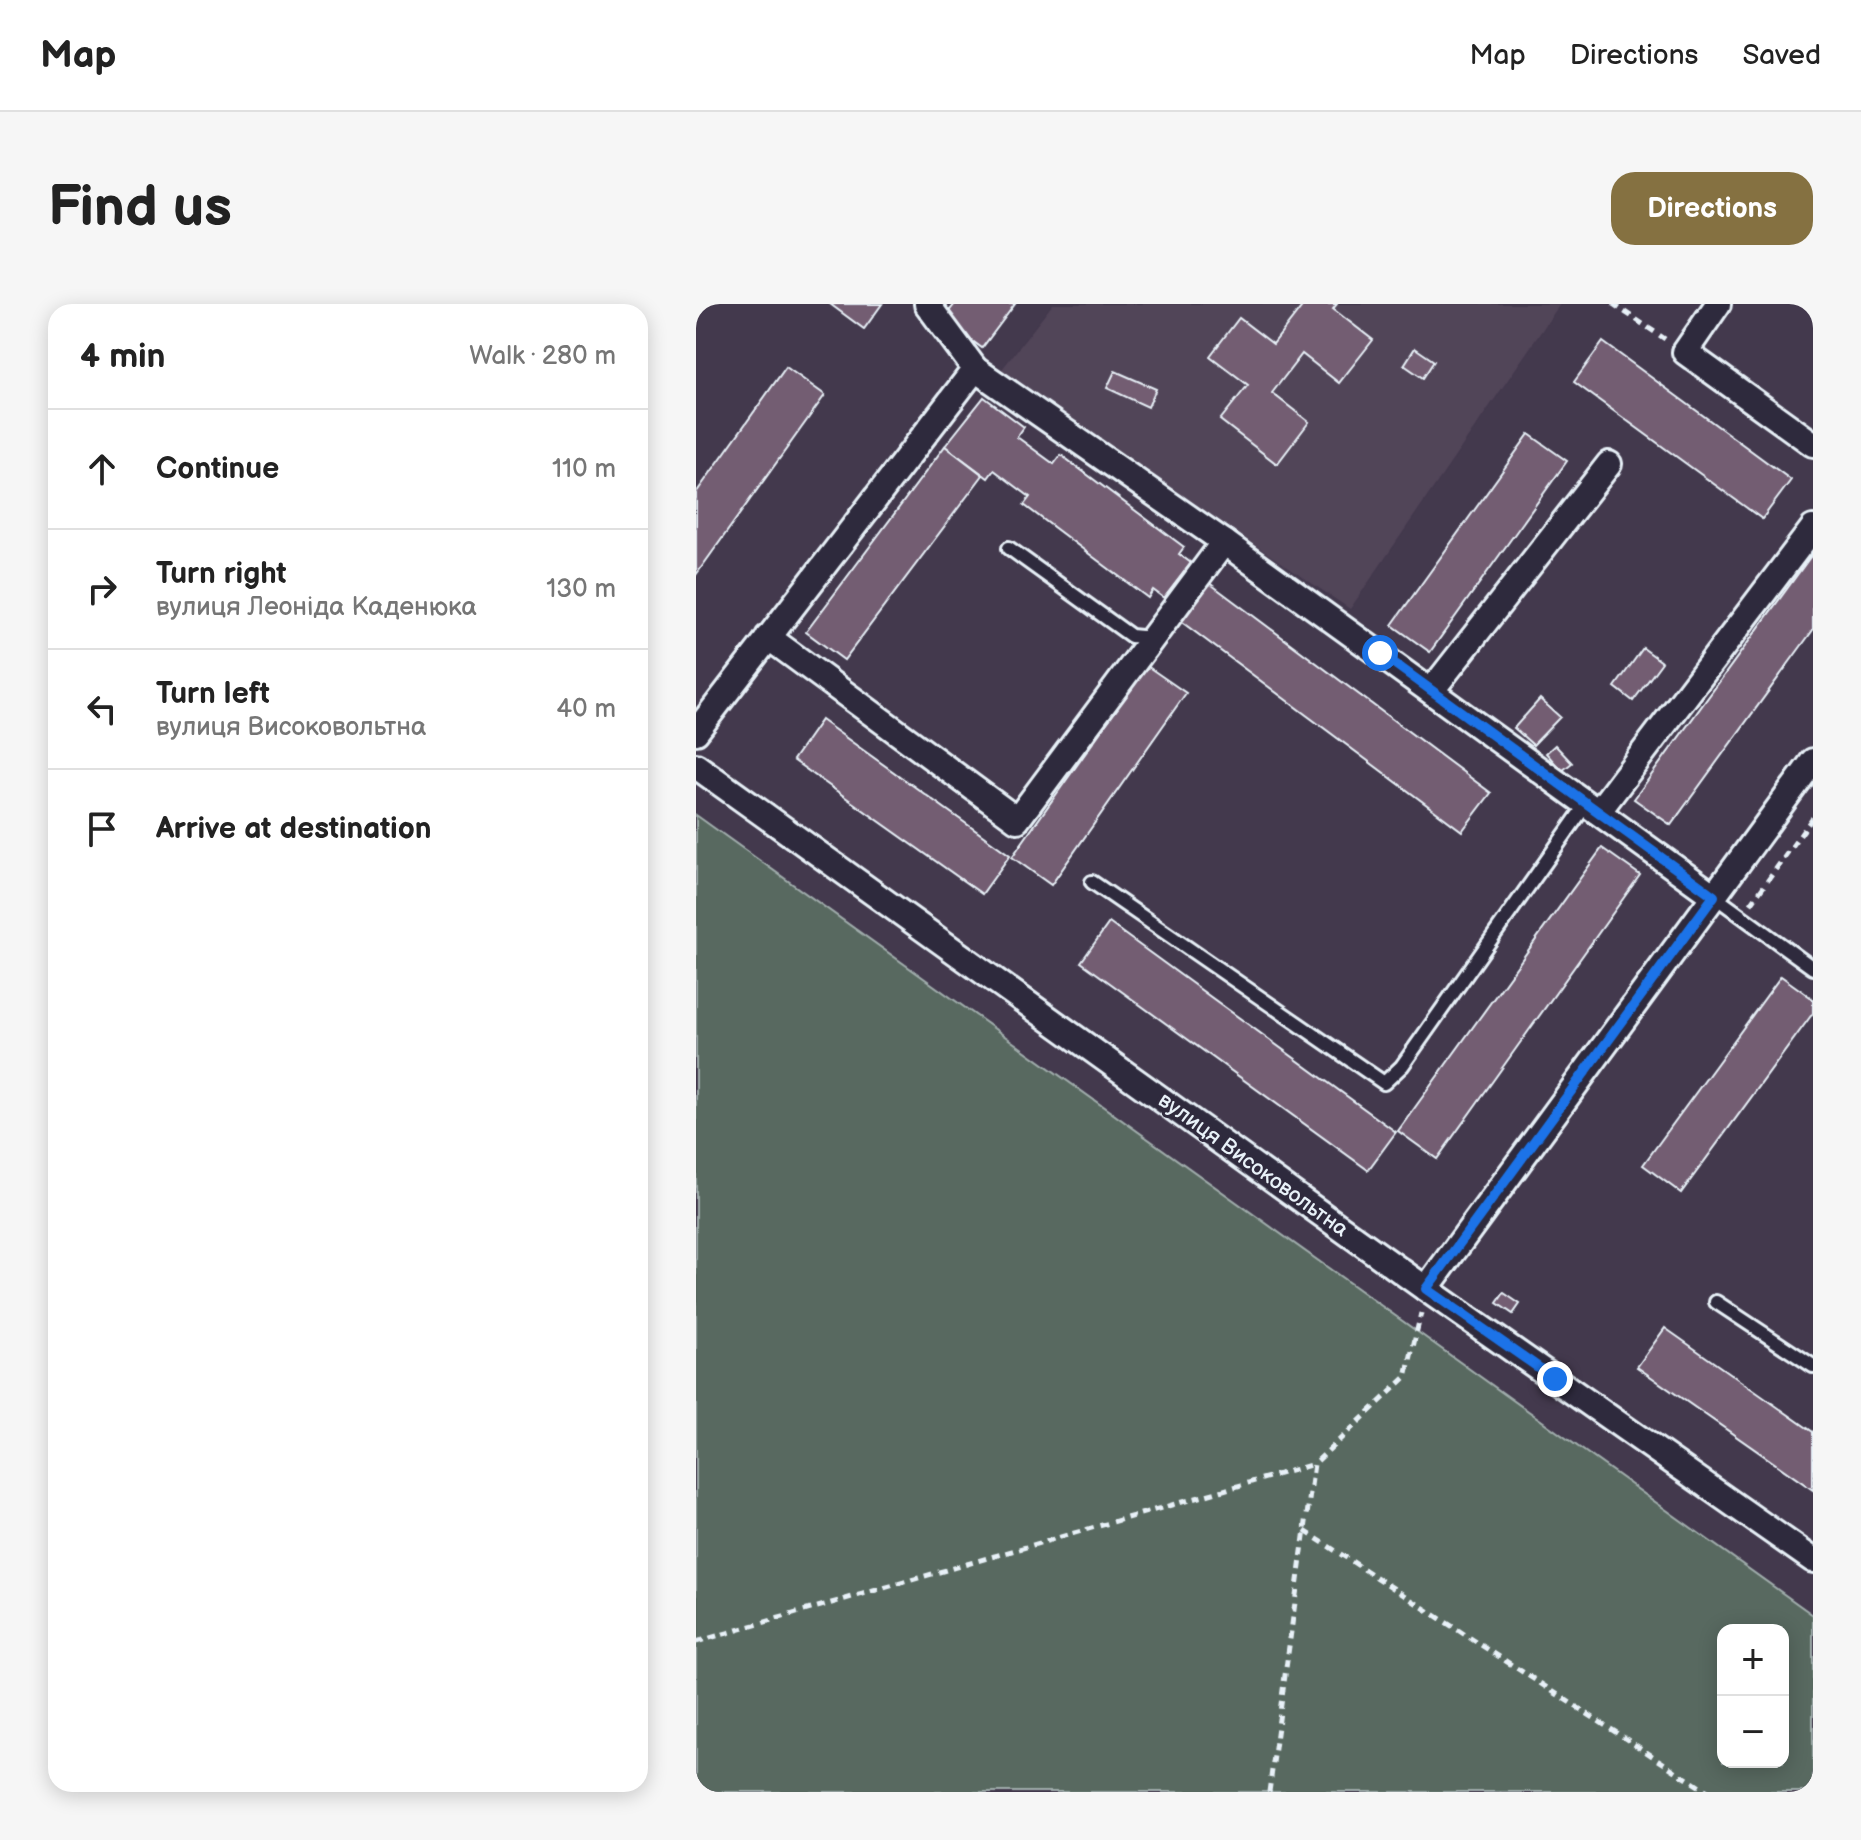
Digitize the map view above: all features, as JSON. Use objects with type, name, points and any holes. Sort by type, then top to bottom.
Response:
[{"type":"street","points":[[927,304],[975,369],[1432,690],[1714,896]]},
{"type":"street","points":[[1718,304],[1685,352],[1813,444]]},
{"type":"street","points":[[696,732],[975,369]]},
{"type":"street","points":[[1432,690],[1609,464]]},
{"type":"street","points":[[1593,807],[1813,528]]},
{"type":"street","points":[[768,637],[1017,820],[1224,542]]},
{"type":"street","points":[[1426,1289],[1813,761]]},
{"type":"street","name":"вулиця Високовольтна","points":[[696,766],[1426,1289],[1813,1560]]},
{"type":"lane","points":[[1009,548],[1131,636],[1152,638]]},
{"type":"lane","points":[[1092,882],[1384,1083],[1402,1066],[1593,807]]},
{"type":"lane","points":[[1714,896],[1813,968]]},
{"type":"lane","points":[[1716,1302],[1813,1366]]},
{"type":"path","points":[[1613,304],[1685,352]]},
{"type":"path","points":[[1742,916],[1813,817]]},
{"type":"path","points":[[696,1642],[1314,1464],[1406,1377],[1426,1289]]},
{"type":"path","points":[[1269,1792],[1314,1464]]},
{"type":"path","points":[[1305,1531],[1708,1792]]},
{"type":"shaded area","points":[[1053,304],[1560,304],[1350,609],[999,373]]},
{"type":"green space","points":[[696,815],[1813,1615],[1813,1792],[696,1792]]},
{"type":"building","points":[[830,304],[882,304],[864,329]]},
{"type":"building","points":[[955,304],[1015,304],[982,348],[943,319]]},
{"type":"building","points":[[1304,304],[1337,304],[1333,309],[1373,340],[1339,383],[1302,354],[1272,393],[1309,422],[1277,464],[1220,420],[1248,385],[1210,356],[1239,318],[1273,344]]},
{"type":"building","points":[[1603,342],[1791,480],[1762,519],[1574,382]]},
{"type":"building","points":[[1415,348],[1434,361],[1423,378],[1404,365]]},
{"type":"building","points":[[786,367],[825,395],[696,575],[696,493]]},
{"type":"building","points":[[1115,371],[1156,389],[1148,407],[1107,388]]},
{"type":"building","points":[[984,397],[1024,427],[1017,437],[1054,464],[1061,455],[1184,547],[1179,554],[1191,563],[1164,598],[1153,590],[1148,598],[1024,505],[1030,497],[994,470],[988,478],[945,446]]},
{"type":"building","points":[[1529,434],[1567,461],[1430,652],[1392,625]]},
{"type":"building","points":[[945,446],[983,475],[844,660],[806,632]]},
{"type":"building","points":[[1813,553],[1813,630],[1671,825],[1634,799]]},
{"type":"building","points":[[1208,582],[1491,793],[1462,831],[1179,620]]},
{"type":"building","points":[[1643,648],[1662,662],[1633,701],[1615,687]]},
{"type":"building","points":[[1147,666],[1186,693],[1051,885],[1012,857]]},
{"type":"building","points":[[1540,699],[1560,717],[1533,745],[1514,728]]},
{"type":"building","points":[[821,720],[1010,855],[982,894],[793,760]]},
{"type":"building","points":[[1555,745],[1572,763],[1562,771],[1546,753]]},
{"type":"building","points":[[1602,848],[1640,875],[1437,1159],[1398,1131]]},
{"type":"building","points":[[1109,923],[1396,1132],[1368,1170],[1081,962]]},
{"type":"building","points":[[1781,976],[1813,999],[1813,1013],[1681,1193],[1643,1165]]},
{"type":"building","points":[[1504,1293],[1520,1304],[1513,1314],[1497,1303]]},
{"type":"building","points":[[1665,1328],[1813,1432],[1813,1490],[1637,1367]]},
{"type":"route","points":[[1380,653],[1714,896],[1426,1289],[1555,1379]]}]
